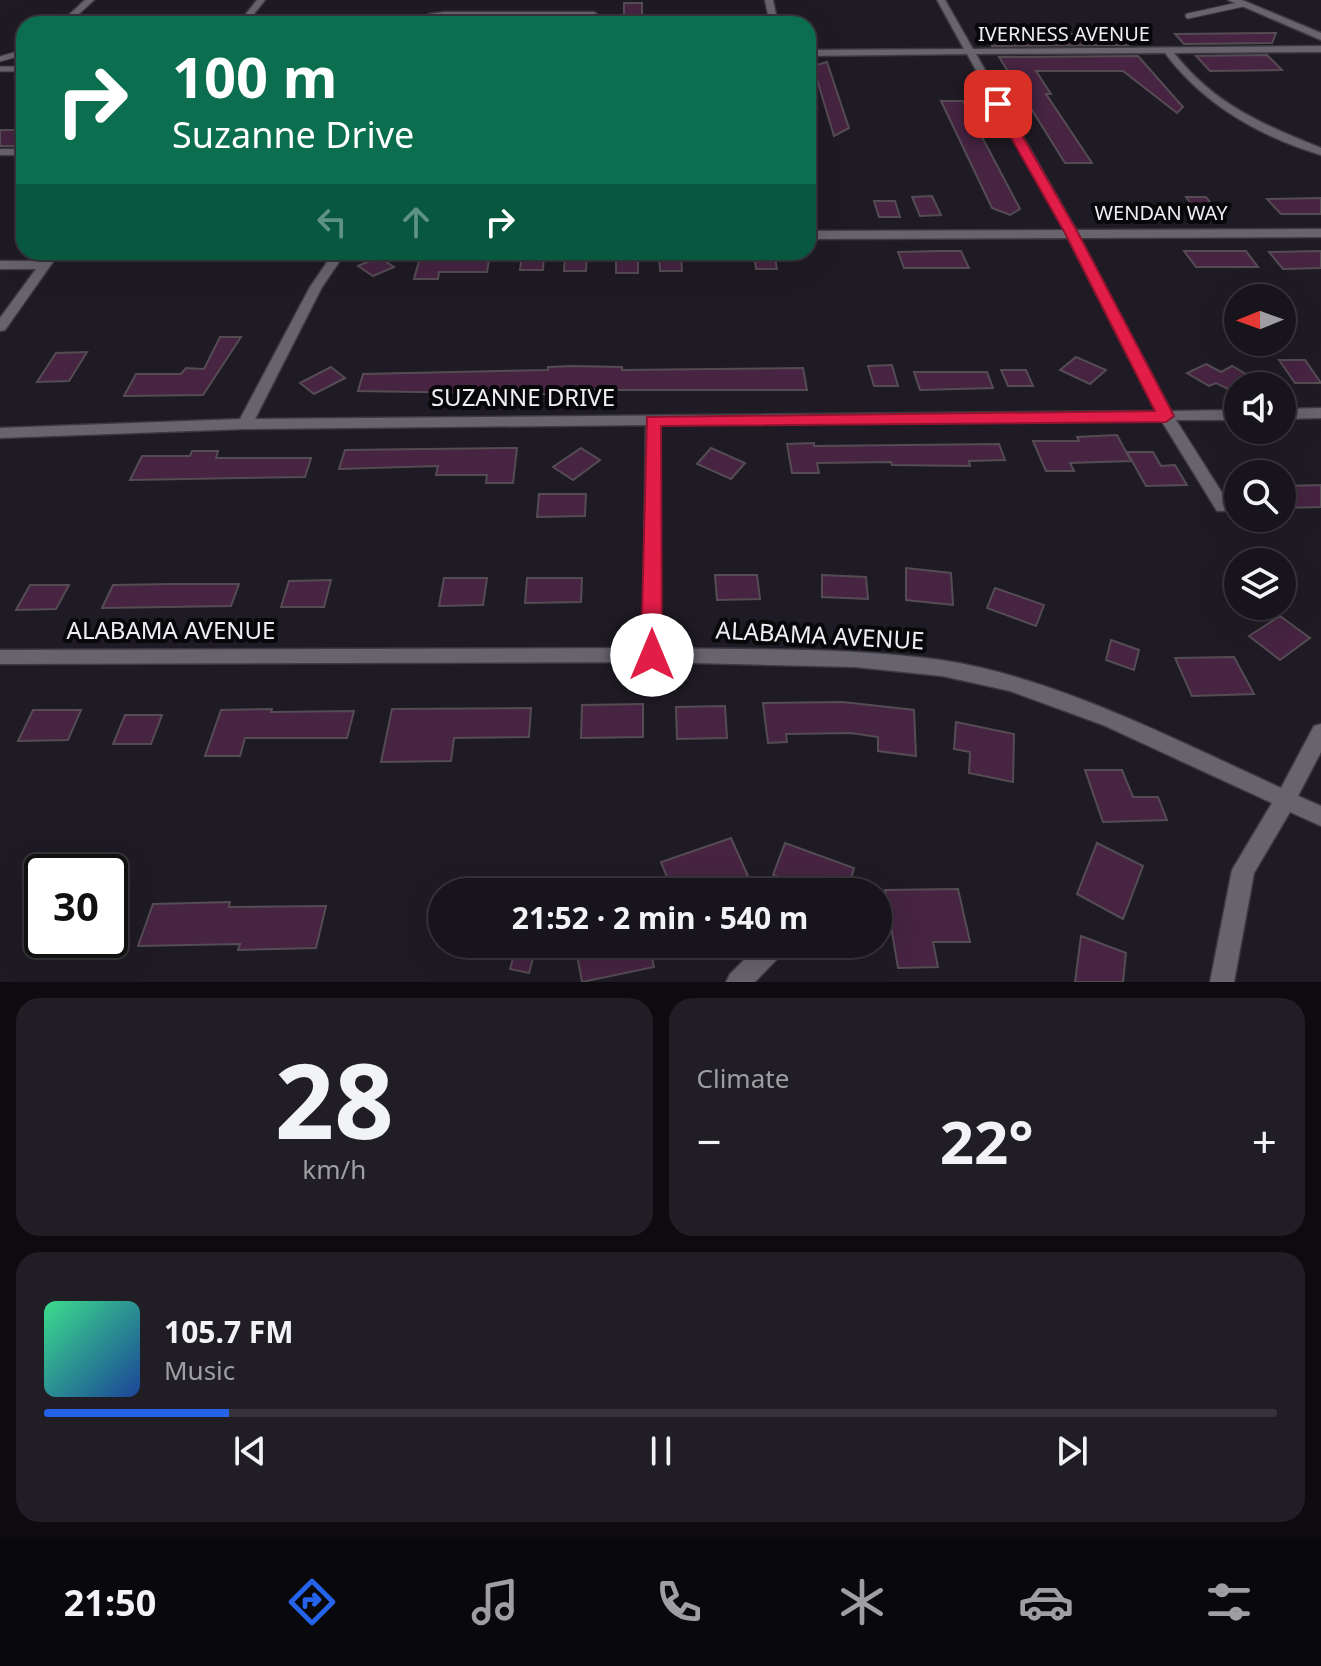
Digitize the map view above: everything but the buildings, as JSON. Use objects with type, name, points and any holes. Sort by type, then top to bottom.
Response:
[{"type":"street","points":[[72,16],[90,0]]},
{"type":"street","points":[[248,16],[261,0]]},
{"type":"street","points":[[941,0],[1072,233],[1166,416],[1223,507]]},
{"type":"street","points":[[1238,2],[1321,37]]},
{"type":"street","points":[[596,16],[600,5]]},
{"type":"street","points":[[432,16],[475,16]]},
{"type":"street","name":"IVERNESS AVENUE","points":[[816,53],[1321,49]]},
{"type":"street","points":[[1169,52],[1188,81],[1217,103],[1239,117],[1321,152]]},
{"type":"street","name":"WENDAN WAY","points":[[816,235],[1321,233]]},
{"type":"street","points":[[0,327],[47,260]]},
{"type":"street","points":[[245,424],[316,287],[335,260]]},
{"type":"street","points":[[0,265],[43,265]]},
{"type":"street","points":[[1296,414],[1321,413]]},
{"type":"street","name":"SUZANNE DRIVE","points":[[0,433],[245,424],[1224,415]]},
{"type":"street","points":[[652,655],[653,421]]},
{"type":"street","name":"ALABAMA AVENUE","points":[[0,657],[652,655],[855,660],[942,668],[1011,684],[1110,719],[1321,816]]},
{"type":"street","points":[[1222,982],[1243,870],[1285,801],[1321,732]]},
{"type":"street","points":[[738,982],[762,958]]},
{"type":"lane","points":[[1188,16],[1238,2]]},
{"type":"route","points":[[652,655],[653,421],[1166,416],[1072,233],[998,104]]}]
